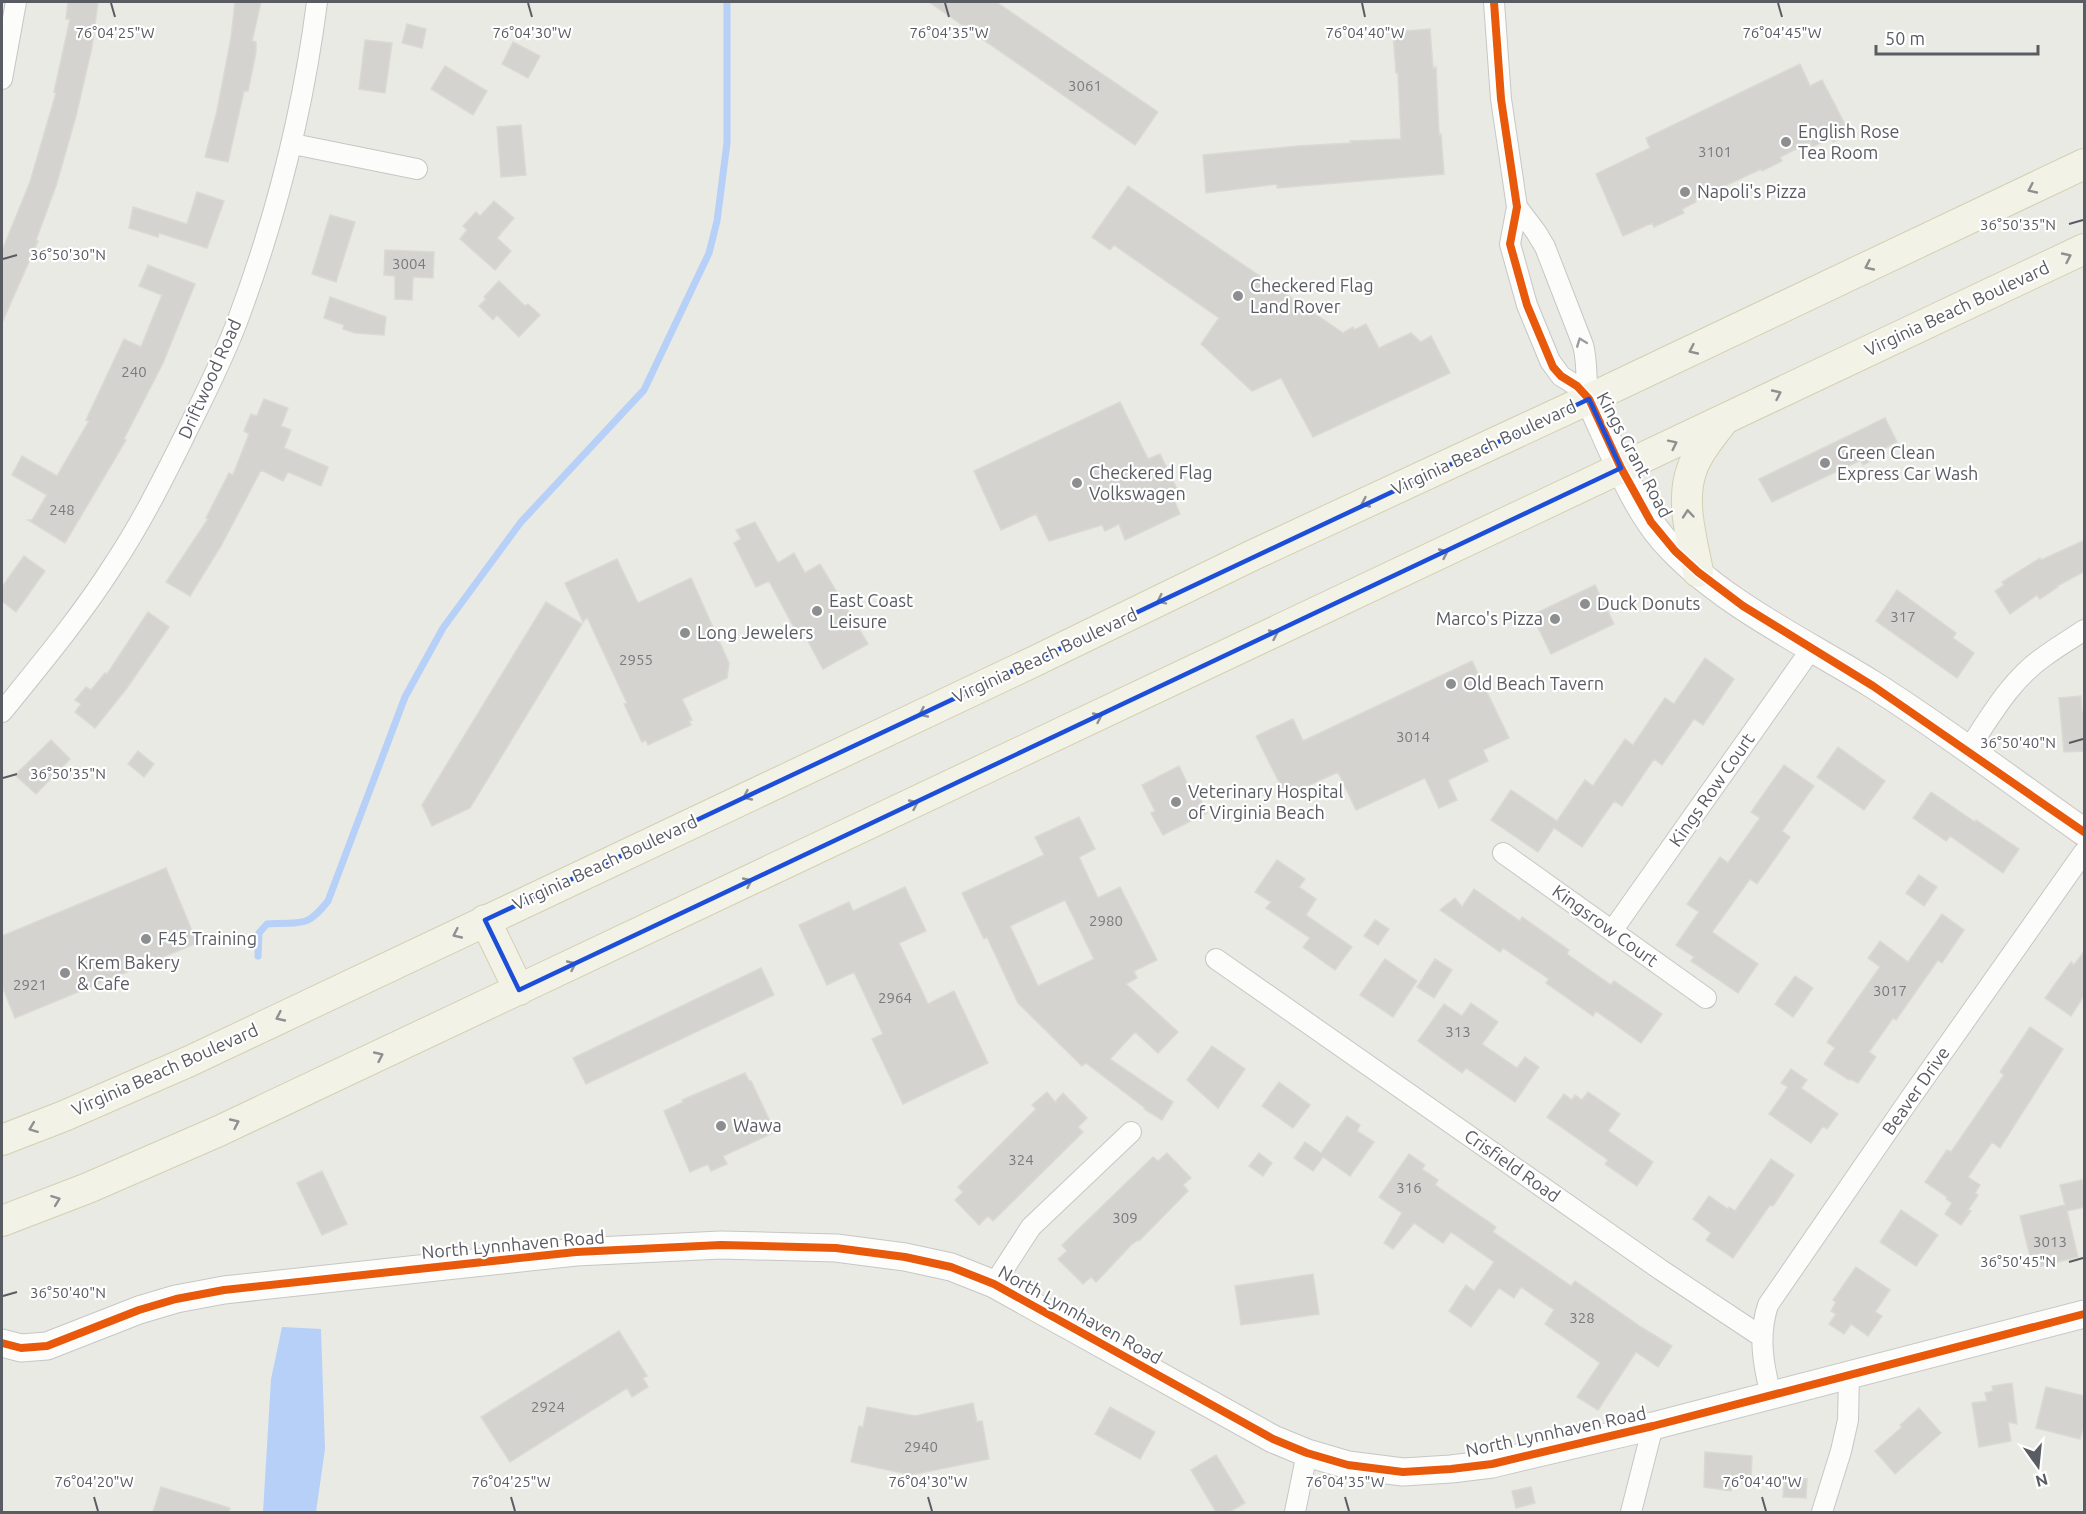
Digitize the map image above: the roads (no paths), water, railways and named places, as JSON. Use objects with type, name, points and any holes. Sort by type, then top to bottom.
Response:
[{"type":"main road","name":"Virginia Beach Boulevard","points":[[2,1140],[64,1116],[190,1061],[1262,551],[2085,164]]},
{"type":"main road","name":"Virginia Beach Boulevard","points":[[2,1221],[145,1164],[519,990],[2085,249]]},
{"type":"main road","points":[[1698,572],[1689,529],[1688,482],[1692,467],[1701,451],[1724,419]]},
{"type":"main road","points":[[485,921],[519,990]]},
{"type":"street","points":[[2,79],[16,2]]},
{"type":"street","name":"Driftwood Road","points":[[2,712],[79,616],[115,564],[155,496],[237,323],[281,187],[292,144],[310,53],[317,2]]},
{"type":"street","name":"Kings Grant Road","points":[[1494,2],[1502,99],[1517,207],[1510,244],[1527,305],[1553,367],[1589,399],[1638,501],[1662,538],[1698,572],[1743,606],[1874,686],[2085,832]]},
{"type":"street","points":[[292,144],[417,169]]},
{"type":"street","points":[[1517,207],[1545,247],[1583,345],[1589,399]]},
{"type":"street","points":[[1968,750],[1998,704],[2025,673],[2043,657],[2085,630]]},
{"type":"street","name":"Kings Row Court","points":[[1612,931],[1812,648]]},
{"type":"street","name":"Beaver Drive","points":[[1762,1336],[1762,1323],[1768,1305],[1909,1100],[2085,852]]},
{"type":"street","name":"Kingsrow Court","points":[[1503,854],[1706,998]]},
{"type":"street","name":"Crisfield Road","points":[[1216,958],[1661,1270],[1762,1336]]},
{"type":"street","points":[[994,1284],[1030,1227],[1131,1132]]},
{"type":"street","name":"North Lynnhaven Road","points":[[2,1343],[21,1348],[47,1346],[117,1317],[176,1299],[224,1290],[576,1252],[721,1245],[836,1248],[905,1257],[951,1267],[994,1284],[1273,1439],[1307,1453],[1347,1465],[1403,1473],[1451,1469],[1524,1458],[2085,1314]]},
{"type":"street","points":[[1762,1336],[1766,1375],[1771,1395]]},
{"type":"street","points":[[1822,1512],[1841,1452],[1848,1420],[1849,1376]]},
{"type":"street","points":[[1631,1512],[1653,1426]]},
{"type":"street","points":[[1295,1512],[1307,1453]]},
{"type":"water","points":[[282,1327],[321,1329],[325,1449],[316,1512],[263,1512],[271,1379]]},
{"type":"waterway","points":[[258,956],[259,933],[267,924],[308,920],[328,901],[405,697],[443,628],[521,522],[644,390],[709,253],[717,221],[727,143],[727,2]]},
{"type":"place","name":"English Rose Tea Room","points":[[1786,142]]},
{"type":"place","name":"Napoli's Pizza","points":[[1685,192]]},
{"type":"place","name":"Checkered Flag Land Rover","points":[[1238,296]]},
{"type":"place","name":"Green Clean Express Car Wash","points":[[1825,463]]},
{"type":"place","name":"Checkered Flag Volkswagen","points":[[1077,483]]},
{"type":"place","name":"Duck Donuts","points":[[1585,604]]},
{"type":"place","name":"East Coast Leisure","points":[[817,611]]},
{"type":"place","name":"Marco's Pizza","points":[[1555,619]]},
{"type":"place","name":"Long Jewelers","points":[[685,633]]},
{"type":"place","name":"Old Beach Tavern","points":[[1451,684]]},
{"type":"place","name":"Veterinary Hospital of Virginia Beach","points":[[1176,802]]},
{"type":"place","name":"F45 Training","points":[[146,939]]},
{"type":"place","name":"Krem Bakery & Cafe","points":[[65,973]]},
{"type":"place","name":"Wawa","points":[[721,1126]]}]
